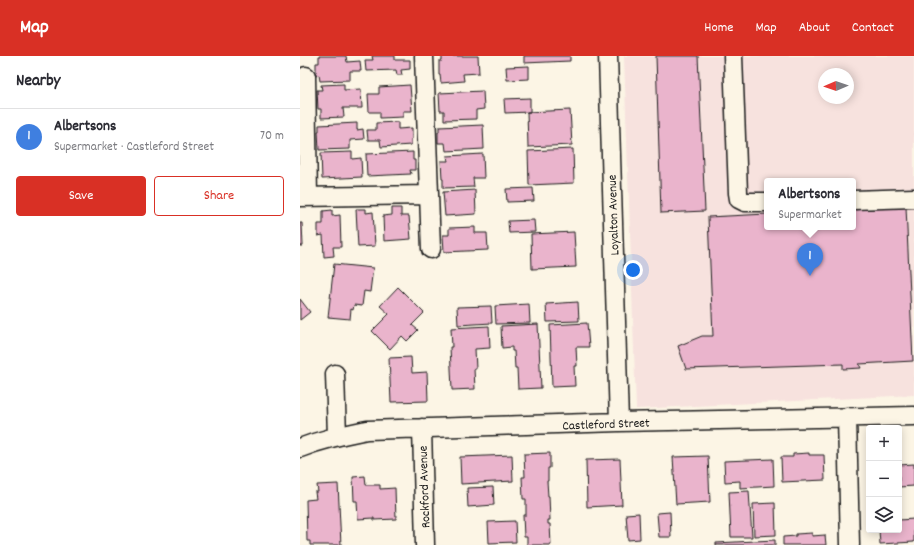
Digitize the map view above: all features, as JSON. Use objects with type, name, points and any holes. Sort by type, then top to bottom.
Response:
[{"type":"street","points":[[424,56],[431,249]]},
{"type":"street","name":"Loyalton Avenue","points":[[608,56],[619,422]]},
{"type":"street","points":[[733,56],[739,199],[745,202],[764,202]]},
{"type":"street","points":[[306,76],[304,197],[429,195]]},
{"type":"street","points":[[856,200],[914,198]]},
{"type":"street","points":[[335,374],[337,436]]},
{"type":"street","name":"Castleford Street","points":[[300,448],[337,436],[368,430],[619,422],[914,416]]},
{"type":"street","points":[[847,417],[850,545]]},
{"type":"street","name":"Rockford Avenue","points":[[422,428],[425,545]]},
{"type":"shaded area","points":[[624,56],[914,56],[914,395],[636,409]]},
{"type":"building","points":[[319,56],[346,56],[347,62],[360,61],[361,71],[350,71],[350,80],[320,81],[319,75],[316,76],[316,63],[319,63]]},
{"type":"building","points":[[372,56],[395,56],[395,60],[410,60],[410,69],[401,70],[402,75],[397,75],[396,70],[366,71],[365,60],[373,60]]},
{"type":"building","points":[[442,56],[478,56],[479,73],[463,74],[464,81],[441,83],[439,75],[439,61],[442,61]]},
{"type":"building","points":[[524,56],[570,56],[570,61],[524,63]]},
{"type":"building","points":[[656,56],[698,56],[705,211],[661,213]]},
{"type":"building","points":[[529,66],[529,79],[507,80],[506,67]]},
{"type":"building","points":[[344,84],[344,90],[361,89],[362,108],[343,108],[344,117],[321,118],[321,109],[318,109],[317,90],[322,90],[321,85]]},
{"type":"building","points":[[410,85],[412,111],[403,111],[403,117],[380,118],[380,112],[369,112],[368,94],[379,94],[379,87]]},
{"type":"building","points":[[483,91],[484,109],[476,110],[476,119],[444,120],[444,111],[440,111],[439,93]]},
{"type":"building","points":[[530,98],[530,112],[505,113],[504,99]]},
{"type":"building","points":[[570,110],[572,145],[528,147],[527,112]]},
{"type":"building","points":[[398,122],[398,129],[412,128],[411,145],[381,147],[380,140],[368,140],[367,130],[376,130],[376,123]]},
{"type":"building","points":[[357,123],[357,130],[363,129],[364,139],[350,140],[350,149],[319,150],[319,125]]},
{"type":"building","points":[[483,125],[484,149],[446,151],[445,143],[438,143],[439,127]]},
{"type":"building","points":[[573,149],[574,183],[529,185],[528,151]]},
{"type":"building","points":[[352,152],[352,159],[361,158],[362,177],[322,179],[321,153]]},
{"type":"building","points":[[413,152],[415,170],[410,170],[411,174],[367,176],[366,154]]},
{"type":"building","points":[[483,154],[484,178],[473,178],[474,187],[443,188],[441,161],[448,161],[447,156]]},
{"type":"building","points":[[533,188],[534,201],[507,202],[506,189]]},
{"type":"building","points":[[475,190],[476,214],[445,216],[443,192]]},
{"type":"building","points":[[906,207],[913,361],[859,364],[861,368],[843,369],[843,364],[686,369],[678,346],[702,336],[713,336],[708,217],[764,214],[764,230],[856,230],[856,210]]},
{"type":"building","points":[[392,208],[401,208],[401,216],[409,216],[411,239],[384,241],[383,216],[392,215]]},
{"type":"building","points":[[356,209],[366,209],[366,213],[373,212],[375,246],[358,247]]},
{"type":"building","points":[[332,210],[332,216],[340,215],[341,247],[333,247],[334,256],[324,257],[323,235],[318,236],[318,224],[323,224],[323,211]]},
{"type":"building","points":[[534,220],[535,232],[509,233],[508,221]]},
{"type":"building","points":[[300,223],[302,223],[303,246],[300,246]]},
{"type":"building","points":[[475,227],[475,233],[487,233],[488,250],[444,252],[443,235],[449,235],[449,228]]},
{"type":"building","points":[[574,232],[576,267],[532,269],[531,234]]},
{"type":"building","points":[[334,264],[373,268],[370,292],[364,291],[362,306],[354,305],[353,310],[351,309],[350,319],[328,317]]},
{"type":"building","points":[[398,287],[424,313],[412,325],[418,330],[407,341],[402,336],[390,349],[372,331],[389,314],[380,306]]},
{"type":"building","points":[[300,299],[310,312],[300,320]]},
{"type":"building","points":[[578,302],[579,321],[547,322],[546,304]]},
{"type":"building","points":[[529,304],[530,323],[496,324],[495,306]]},
{"type":"building","points":[[491,306],[492,323],[458,325],[457,307]]},
{"type":"building","points":[[587,323],[589,347],[576,347],[577,366],[574,366],[575,386],[552,387],[550,325]]},
{"type":"building","points":[[538,324],[541,388],[518,389],[517,368],[515,368],[514,351],[512,351],[512,347],[502,348],[501,326]]},
{"type":"building","points":[[489,326],[490,348],[475,349],[475,389],[452,390],[450,347],[452,347],[451,328]]},
{"type":"building","points":[[411,357],[412,373],[427,372],[428,401],[391,402],[389,358]]},
{"type":"building","points":[[550,453],[550,468],[548,468],[547,481],[550,520],[548,520],[548,524],[550,524],[551,545],[527,545],[527,537],[524,537],[523,515],[526,515],[526,499],[523,499],[522,477],[525,477],[524,454]]},
{"type":"building","points":[[809,453],[809,455],[824,455],[825,480],[782,482],[781,457],[793,457],[793,454]]},
{"type":"building","points":[[512,455],[513,481],[461,484],[460,457]]},
{"type":"building","points":[[708,456],[710,502],[676,504],[673,457]]},
{"type":"building","points":[[620,459],[622,505],[587,507],[586,460]]},
{"type":"building","points":[[773,459],[774,486],[740,488],[740,481],[725,482],[724,461]]},
{"type":"building","points":[[914,464],[914,486],[902,487],[902,465]]},
{"type":"building","points":[[365,476],[366,485],[380,485],[380,489],[395,488],[396,519],[358,519],[357,501],[354,501],[353,477]]},
{"type":"building","points":[[338,484],[341,545],[310,545],[310,541],[307,541],[306,500],[316,499],[315,492],[318,492],[317,485]]},
{"type":"building","points":[[493,487],[494,505],[468,507],[467,488]]},
{"type":"building","points":[[749,491],[752,537],[731,537],[729,492]]},
{"type":"building","points":[[775,503],[776,535],[754,536],[753,504]]},
{"type":"building","points":[[670,512],[671,537],[659,537],[657,513]]},
{"type":"building","points":[[639,513],[640,539],[628,540],[626,514]]},
{"type":"building","points":[[914,519],[914,542],[880,544],[879,533],[902,533],[902,520]]},
{"type":"building","points":[[515,521],[516,542],[489,543],[488,522]]},
{"type":"building","points":[[812,533],[812,536],[825,535],[826,545],[783,545],[783,537]]},
{"type":"building","points":[[775,540],[775,545],[716,545],[716,543]]},
{"type":"place","name":"Albertsons","points":[[810,276]]}]
